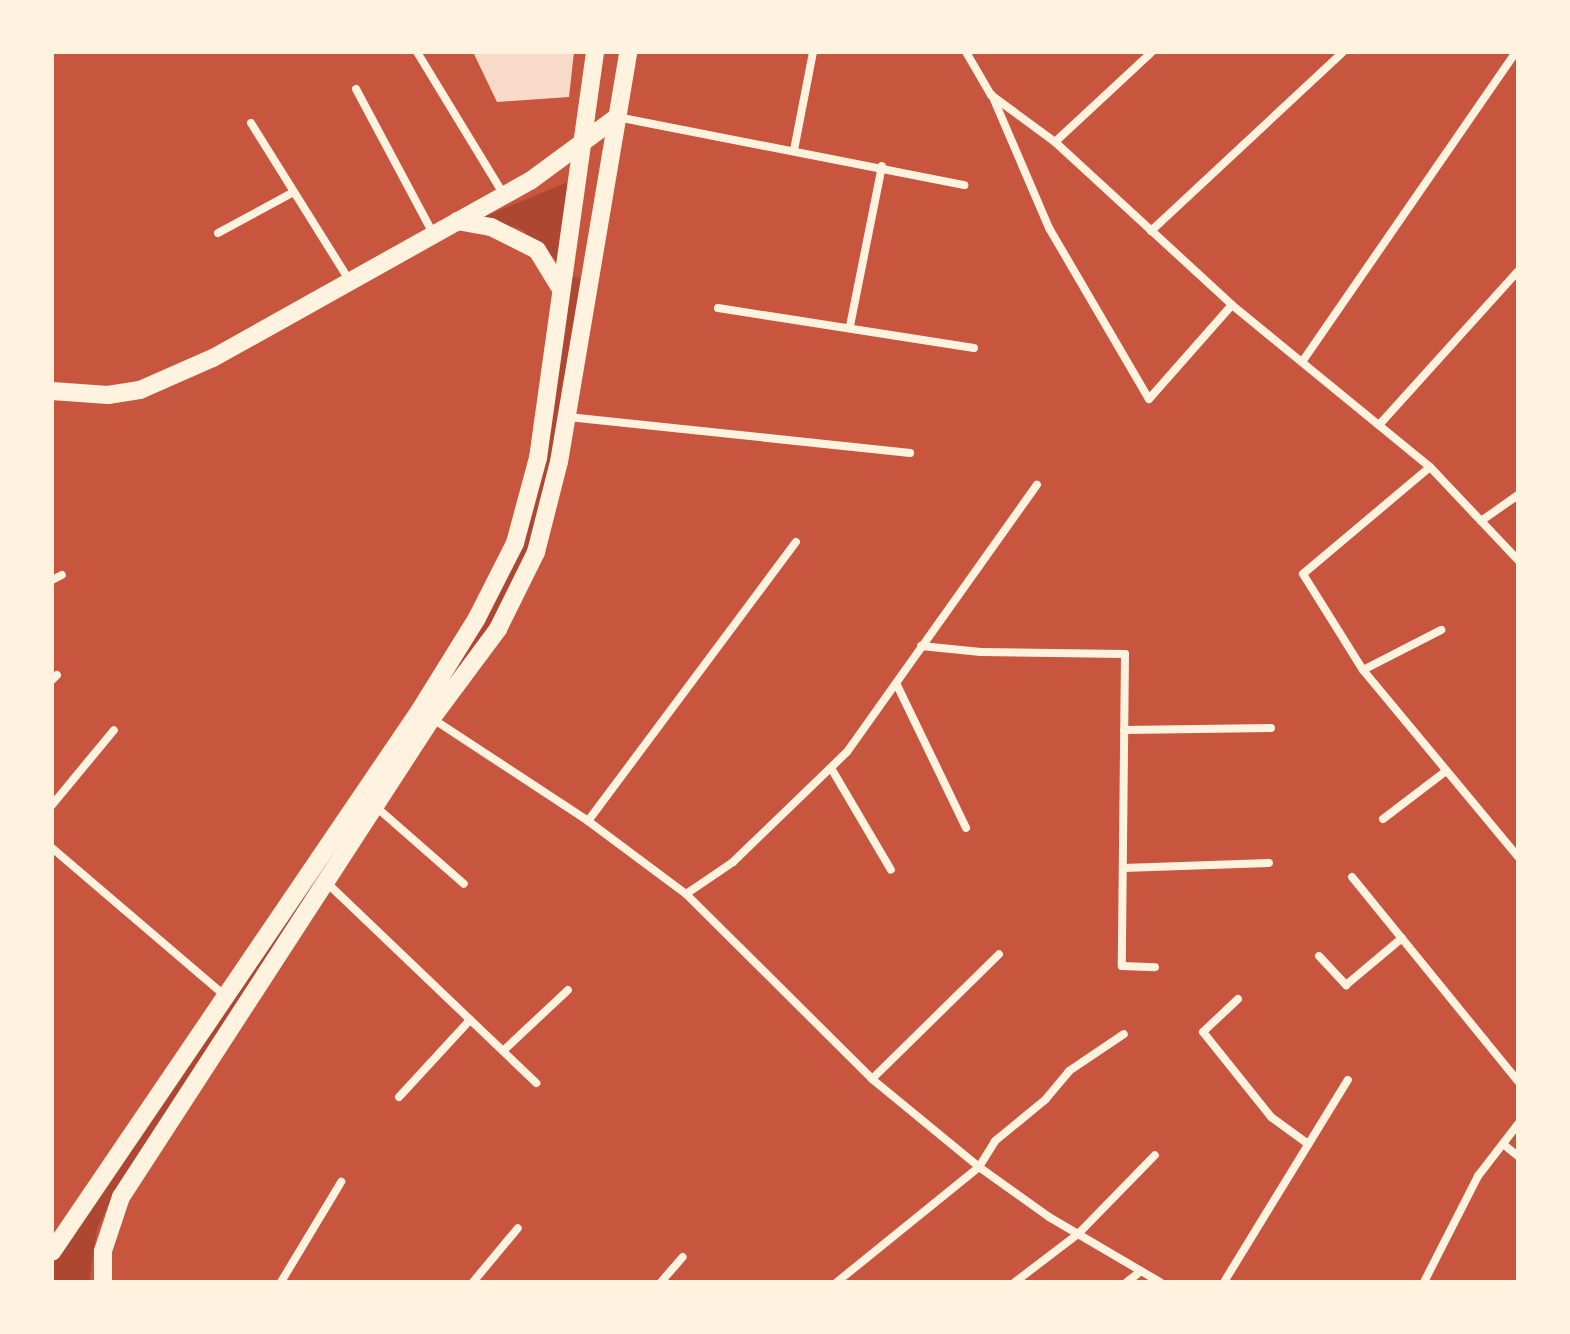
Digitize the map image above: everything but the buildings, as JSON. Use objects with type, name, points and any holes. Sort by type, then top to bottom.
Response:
[{"type":"main road","points":[[52,1252],[420,710],[477,618],[515,543],[538,458],[579,146],[595,52]]},
{"type":"main road","points":[[103,1282],[103,1251],[121,1197],[432,718],[498,629],[536,552],[567,417],[628,52]]},
{"type":"main road","points":[[52,391],[108,395],[140,390],[213,358],[504,196],[617,117]]},
{"type":"main road","points":[[457,221],[491,227],[537,250],[560,290]]},
{"type":"street","points":[[417,52],[504,196]]},
{"type":"street","points":[[794,150],[813,52]]},
{"type":"street","points":[[966,52],[991,95],[1049,228],[1149,399],[1232,305]]},
{"type":"street","points":[[1055,142],[1152,52]]},
{"type":"street","points":[[1151,231],[1343,52]]},
{"type":"street","points":[[1302,362],[1516,52]]},
{"type":"street","points":[[356,89],[434,234]]},
{"type":"street","points":[[991,95],[1055,142],[1232,305],[1430,467],[1518,560]]},
{"type":"street","points":[[617,117],[882,166],[964,185]]},
{"type":"street","points":[[251,123],[292,193],[350,281]]},
{"type":"street","points":[[850,326],[882,166]]},
{"type":"street","points":[[218,233],[292,193]]},
{"type":"street","points":[[1379,425],[1518,271]]},
{"type":"street","points":[[718,308],[850,326],[974,348]]},
{"type":"street","points":[[567,417],[910,453]]},
{"type":"street","points":[[1430,467],[1303,574],[1363,670],[1518,857]]},
{"type":"street","points":[[686,894],[733,862],[831,768],[896,683],[1037,485]]},
{"type":"street","points":[[1481,521],[1518,495]]},
{"type":"street","points":[[588,821],[796,542]]},
{"type":"street","points":[[52,580],[62,575]]},
{"type":"street","points":[[1363,670],[1441,630]]},
{"type":"street","points":[[921,646],[981,652],[1125,654],[1122,966],[1155,967]]},
{"type":"street","points":[[896,683],[966,828]]},
{"type":"street","points":[[432,718],[588,821],[686,894],[872,1079],[979,1167],[1078,1234],[1160,1282]]},
{"type":"street","points":[[1124,730],[1271,728]]},
{"type":"street","points":[[52,805],[114,730]]},
{"type":"street","points":[[831,768],[891,870]]},
{"type":"street","points":[[1383,819],[1446,771]]},
{"type":"street","points":[[375,806],[464,884]]},
{"type":"street","points":[[52,848],[224,995]]},
{"type":"street","points":[[1123,868],[1269,863]]},
{"type":"street","points":[[1352,877],[1518,1081]]},
{"type":"street","points":[[326,882],[536,1083]]},
{"type":"street","points":[[1319,956],[1346,985],[1402,938]]},
{"type":"street","points":[[872,1079],[999,954]]},
{"type":"street","points":[[503,1051],[568,990]]},
{"type":"street","points":[[1238,999],[1203,1032],[1271,1117],[1308,1144]]},
{"type":"street","points":[[399,1097],[470,1020]]},
{"type":"street","points":[[837,1282],[979,1167],[995,1141],[1045,1100],[1069,1071],[1124,1034]]},
{"type":"street","points":[[1224,1282],[1348,1080]]},
{"type":"street","points":[[1424,1282],[1478,1176],[1518,1124]]},
{"type":"street","points":[[1503,1144],[1518,1156]]},
{"type":"street","points":[[1015,1282],[1078,1234],[1155,1155]]},
{"type":"street","points":[[281,1282],[341,1182]]},
{"type":"street","points":[[473,1282],[518,1228]]},
{"type":"street","points":[[661,1282],[683,1257]]},
{"type":"street","points":[[1127,1282],[1141,1271]]},
{"type":"shaded area","points":[[568,182],[557,261],[521,229],[481,218]]},
{"type":"shaded area","points":[[575,276],[583,280],[567,383],[531,551],[486,635],[116,1189],[97,1229],[89,1282],[52,1282],[52,1263],[518,548],[567,280]]}]
